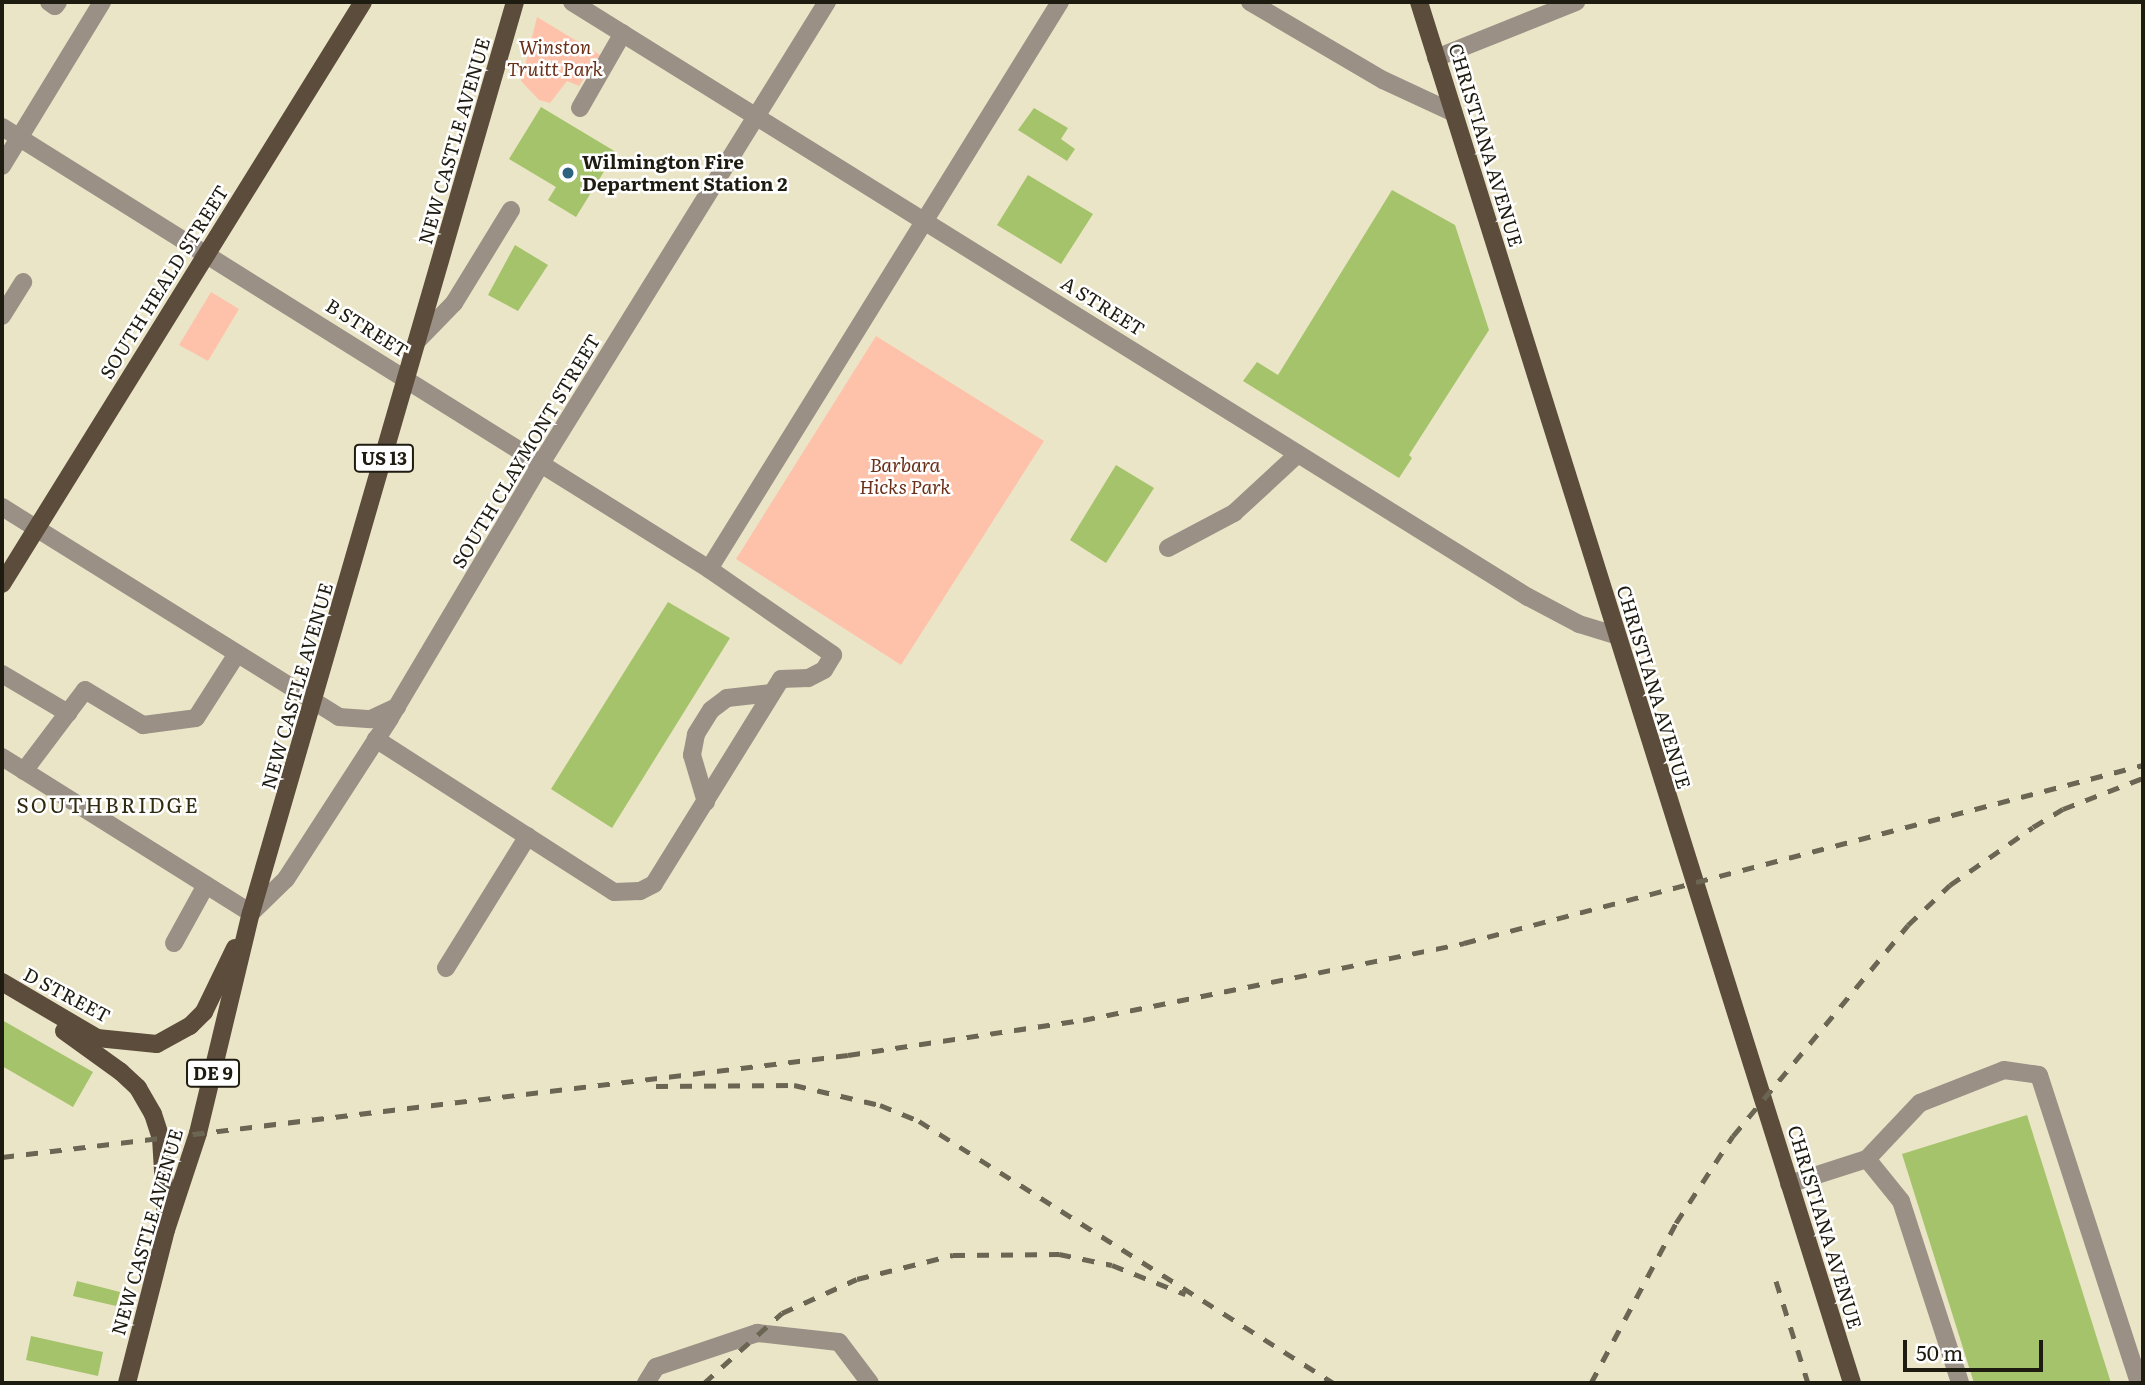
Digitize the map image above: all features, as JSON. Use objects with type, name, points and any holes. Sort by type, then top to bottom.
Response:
[{"type":"main road","name":"SOUTH HEALD STREET","points":[[2,584],[363,2]]},
{"type":"main road","name":"NEW CASTLE AVENUE","points":[[127,1383],[166,1230],[198,1133],[251,913],[315,702],[515,2]]},
{"type":"main road","name":"CHRISTIANA AVENUE","points":[[1419,2],[1852,1383]]},
{"type":"main road","name":"D STREET","points":[[7,986],[97,1038],[157,1044],[190,1026],[204,1012],[251,913]]},
{"type":"main road","points":[[7,986],[138,1088],[161,1138],[166,1230]]},
{"type":"street","points":[[49,2],[55,6],[58,2]]},
{"type":"street","points":[[2,166],[102,2]]},
{"type":"street","name":"A STREET","points":[[572,2],[592,7],[623,33],[1528,597],[1579,624],[1616,635]]},
{"type":"street","name":"SOUTH CLAYMONT STREET","points":[[251,913],[286,879],[397,707],[540,465],[827,2]]},
{"type":"street","points":[[709,569],[1059,2]]},
{"type":"street","points":[[1250,2],[1383,80],[1454,113]]},
{"type":"street","points":[[1436,58],[1576,2]]},
{"type":"street","points":[[580,108],[623,33]]},
{"type":"street","name":"B STREET","points":[[2,127],[709,569],[833,655],[824,670],[808,678],[781,679],[772,693]]},
{"type":"street","points":[[418,340],[454,303],[510,210]]},
{"type":"street","points":[[2,316],[23,282]]},
{"type":"street","points":[[1168,548],[1234,513],[1298,454]]},
{"type":"street","points":[[2,507],[348,720],[371,719],[397,707]]},
{"type":"street","points":[[23,771],[85,690],[143,725],[196,718],[237,654]]},
{"type":"street","points":[[2,674],[68,713]]},
{"type":"street","points":[[376,739],[614,892],[640,891],[654,884],[772,693]]},
{"type":"street","points":[[706,802],[692,755],[696,734],[711,710],[727,698],[772,693]]},
{"type":"street","points":[[2,757],[251,913]]},
{"type":"street","points":[[446,968],[528,836]]},
{"type":"street","points":[[174,943],[206,885]]},
{"type":"street","points":[[1789,1184],[1867,1158],[1920,1103],[2004,1070],[2039,1075],[2046,1084],[2139,1383]]},
{"type":"street","points":[[1867,1158],[1901,1201],[1959,1383]]},
{"type":"street","points":[[646,1383],[656,1367],[757,1333],[839,1342],[870,1383]]},
{"type":"green space","name":"Winston Truitt Park","points":[[537,17],[600,55],[579,86],[567,81],[550,103],[539,100],[521,81]]},
{"type":"green space","points":[[211,292],[239,309],[208,361],[179,345]]},
{"type":"green space","name":"Barbara Hicks Park","points":[[876,336],[1044,441],[901,665],[736,559]]},
{"type":"building","name":"Wilmington Fire Department Station 2","points":[[541,107],[616,152],[576,217],[548,200],[556,187],[509,159]]},
{"type":"building","points":[[1034,108],[1068,128],[1061,139],[1075,149],[1067,161],[1018,130]]},
{"type":"building","points":[[1028,175],[1093,214],[1061,264],[997,225]]},
{"type":"building","points":[[1392,190],[1455,225],[1489,330],[1409,455],[1412,458],[1399,478],[1243,381],[1257,362],[1278,375]]},
{"type":"building","points":[[515,245],[548,265],[518,311],[488,295]]},
{"type":"building","points":[[1116,465],[1154,488],[1106,563],[1070,540]]},
{"type":"building","points":[[668,602],[730,638],[612,828],[551,789]]},
{"type":"building","points":[[2,1020],[93,1072],[73,1107],[2,1066]]},
{"type":"building","points":[[2027,1115],[2111,1383],[1974,1383],[1902,1154]]},
{"type":"building","points":[[77,1281],[120,1292],[116,1306],[73,1296]]},
{"type":"building","points":[[31,1336],[103,1352],[98,1376],[26,1360]]},
{"type":"railway","points":[[2,1157],[848,1055],[1083,1020],[1464,943],[2143,765]]},
{"type":"railway","points":[[1591,1383],[1676,1223],[1733,1136],[1908,925],[1950,885],[2033,827],[2063,809],[2143,778]]},
{"type":"railway","points":[[656,1086],[794,1085],[880,1105],[919,1121],[1334,1383]]},
{"type":"railway","points":[[704,1383],[782,1313],[857,1279],[953,1255],[1059,1254],[1112,1265],[1185,1294]]},
{"type":"railway","points":[[1776,1281],[1808,1383]]},
{"type":"place","name":"Wilmington Fire Department Station 2","points":[[568,173]]},
{"type":"district","name":"SOUTHBRIDGE","points":[[108,804]]}]
